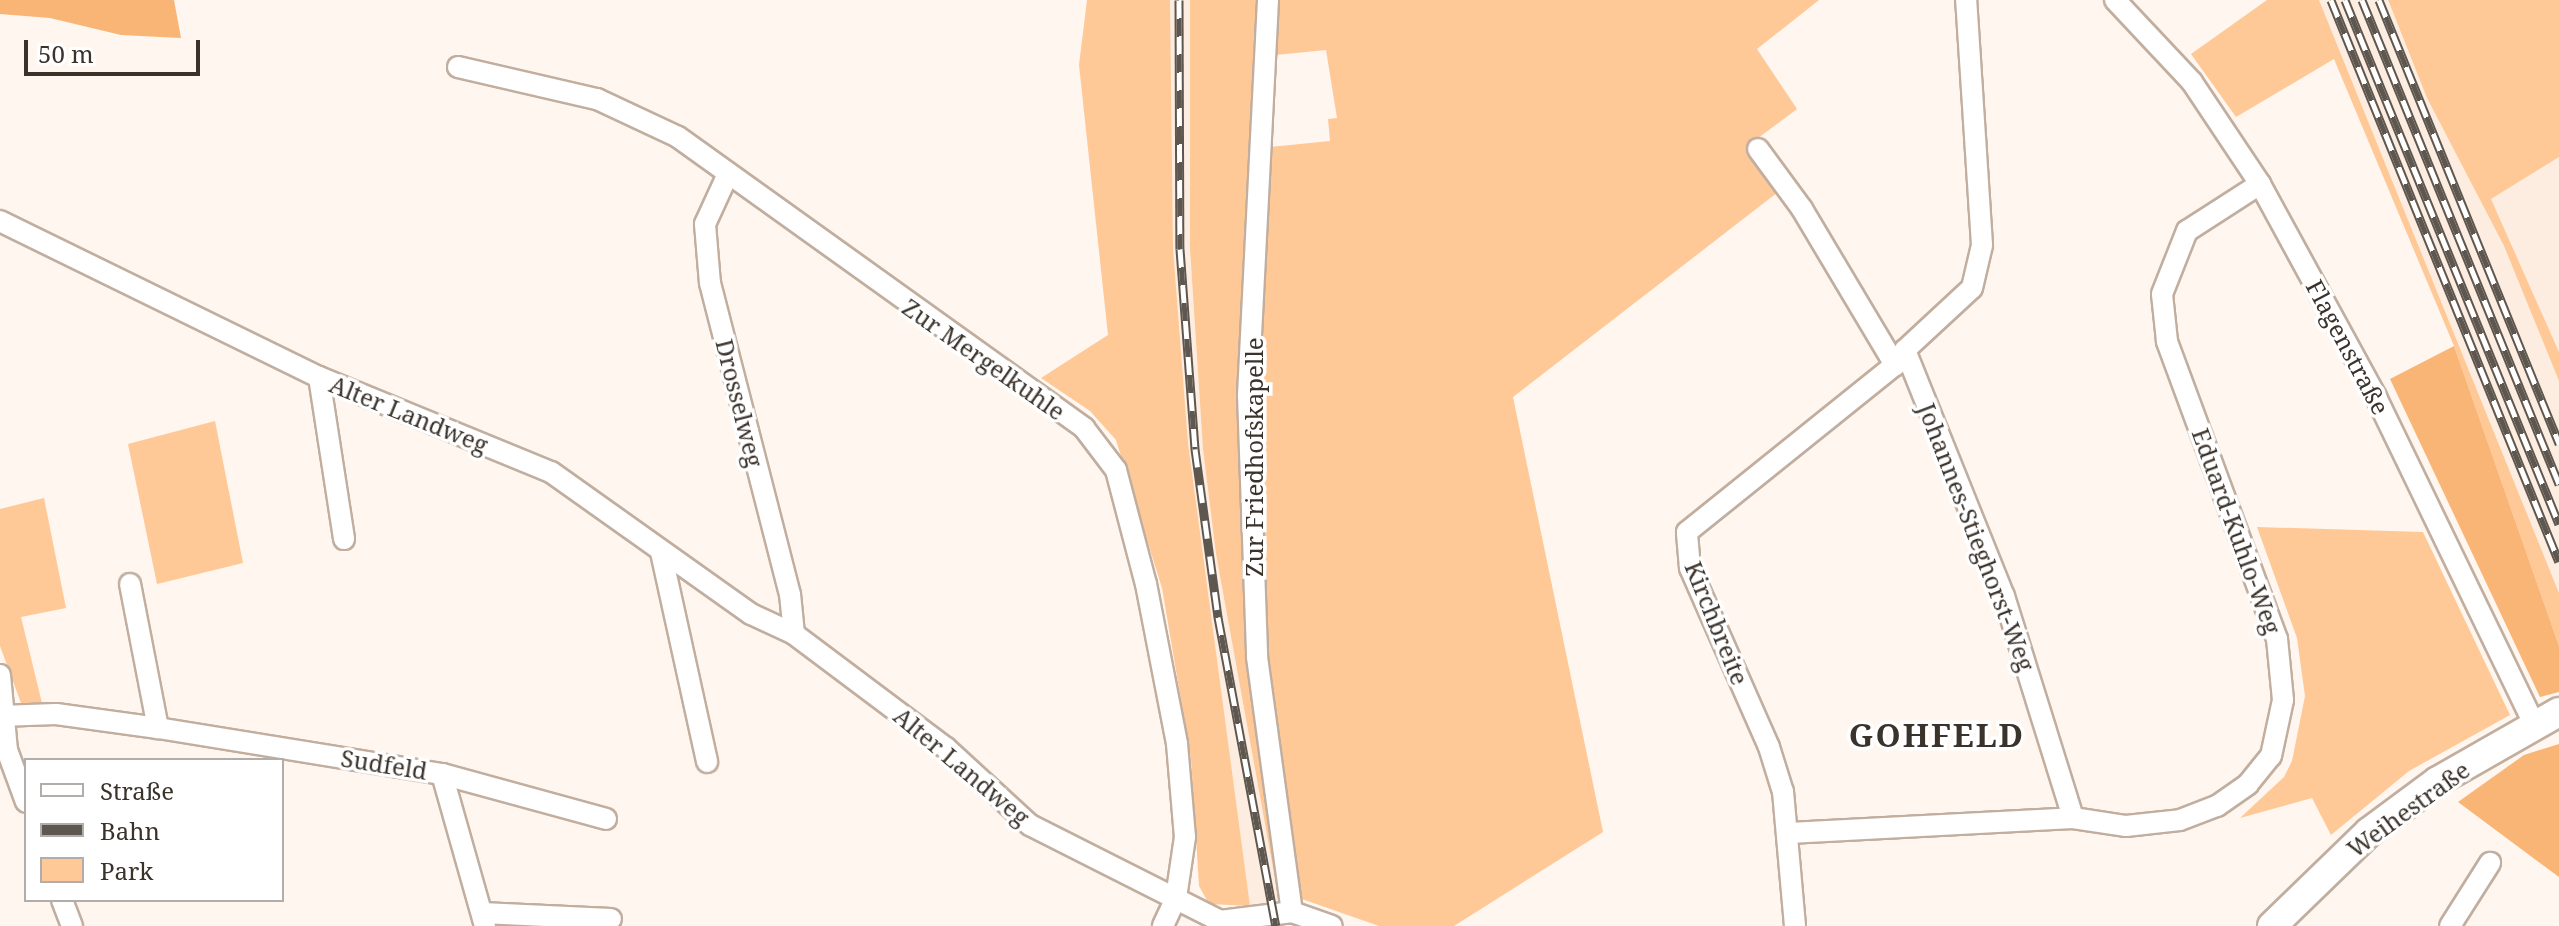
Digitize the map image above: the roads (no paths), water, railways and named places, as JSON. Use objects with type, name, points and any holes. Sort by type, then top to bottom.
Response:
[{"type":"main road","name":"Weihestraße","points":[[2272,926],[2369,832],[2438,781],[2546,718]]},
{"type":"street","name":"Zur Friedhofskapelle","points":[[1268,0],[1248,395],[1257,657],[1292,912]]},
{"type":"street","name":"Kirchbreite","points":[[1795,926],[1789,833],[1769,747],[1690,568],[1687,532],[1900,358],[1972,288],[1982,245],[1966,0]]},
{"type":"street","name":"Flagenstraße","points":[[2115,0],[2192,82],[2260,184],[2546,718]]},
{"type":"street","name":"Zur Mergelkuhle","points":[[458,67],[597,99],[678,137],[1084,428],[1116,470],[1146,584],[1177,744],[1185,837],[1176,898],[1163,926]]},
{"type":"street","points":[[1758,149],[1802,209],[1900,358]]},
{"type":"street","name":"Drosselweg","points":[[728,174],[705,224],[710,283],[790,594],[794,634]]},
{"type":"street","name":"Eduard-Kuhlo-Weg","points":[[1789,833],[2073,818],[2126,826],[2180,820],[2217,806],[2248,784],[2271,756],[2283,700],[2277,639],[2167,341],[2162,294],[2187,231],[2260,184]]},
{"type":"street","name":"Alter Landweg","points":[[0,221],[319,377],[551,472],[751,614],[794,634],[946,748],[1030,825],[1220,921],[1292,912],[1332,926]]},
{"type":"street","name":"Johannes-Stieghorst-Weg","points":[[1900,358],[2004,596],[2073,818]]},
{"type":"street","name":"Alter Landweg","points":[[319,377],[344,539]]},
{"type":"street","points":[[661,552],[707,762]]},
{"type":"street","points":[[130,584],[158,728]]},
{"type":"street","points":[[0,675],[7,750],[24,797]]},
{"type":"street","name":"Sudfeld","points":[[2,716],[56,714],[442,774],[606,819]]},
{"type":"street","points":[[442,774],[483,920],[611,919]]},
{"type":"street","points":[[2450,926],[2490,863]]},
{"type":"street","points":[[63,902],[72,926]]},
{"type":"railway","points":[[1179,0],[1180,249],[1195,449],[1218,617],[1276,926]]},
{"type":"railway","points":[[2331,0],[2559,562]]},
{"type":"railway","points":[[2345,0],[2559,524]]},
{"type":"railway","points":[[2362,0],[2559,484]]},
{"type":"railway","points":[[2379,0],[2559,444]]},
{"type":"district","name":"GOHFELD","points":[[1937,735]]}]
